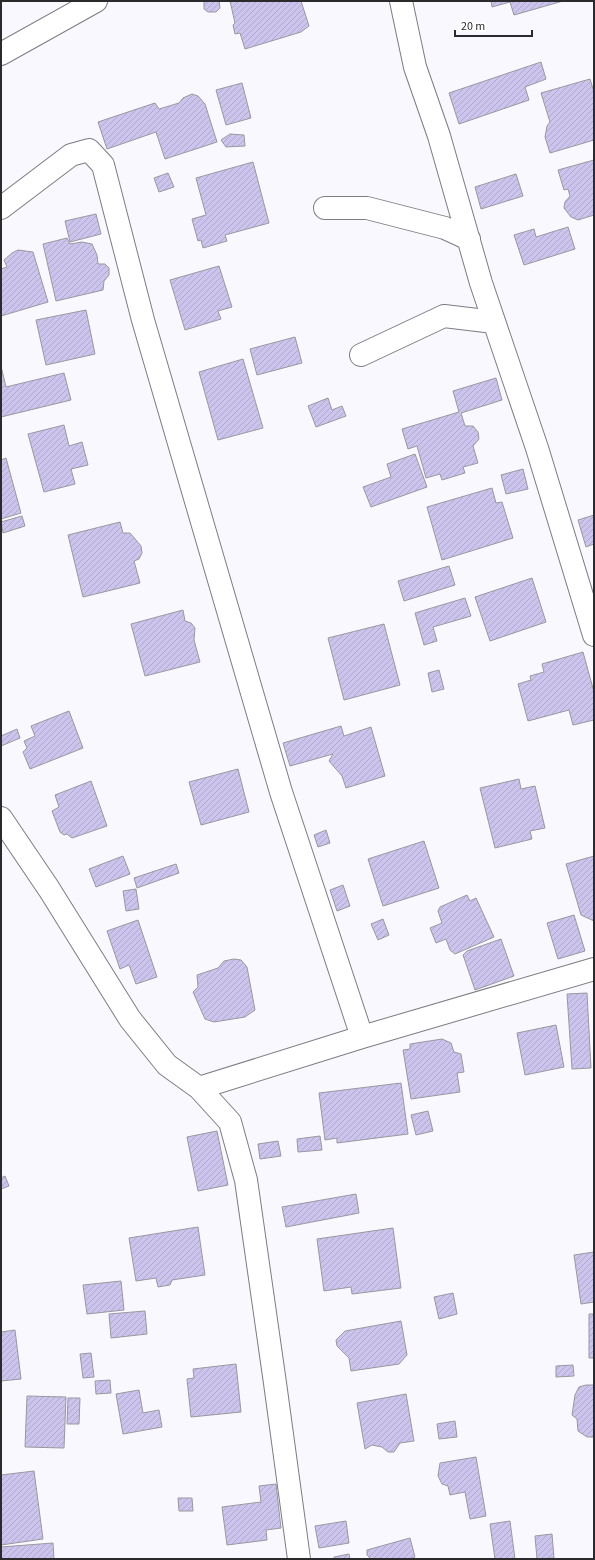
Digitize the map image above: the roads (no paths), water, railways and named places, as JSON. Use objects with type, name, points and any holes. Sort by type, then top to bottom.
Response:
[{"type":"street","points":[[1,54],[96,1]]},
{"type":"street","points":[[401,1],[416,67],[439,136],[494,322],[537,448],[594,635]]},
{"type":"street","points":[[1,208],[71,155],[89,150],[103,165],[143,320],[281,792],[362,1037]]},
{"type":"street","points":[[325,208],[367,208],[445,228],[469,239]]},
{"type":"street","points":[[361,355],[444,316],[494,322]]},
{"type":"street","points":[[1,818],[49,889],[130,1019],[168,1065],[199,1088],[230,1122],[246,1180],[276,1382],[299,1559]]},
{"type":"street","points":[[199,1088],[362,1037],[594,969]]}]
